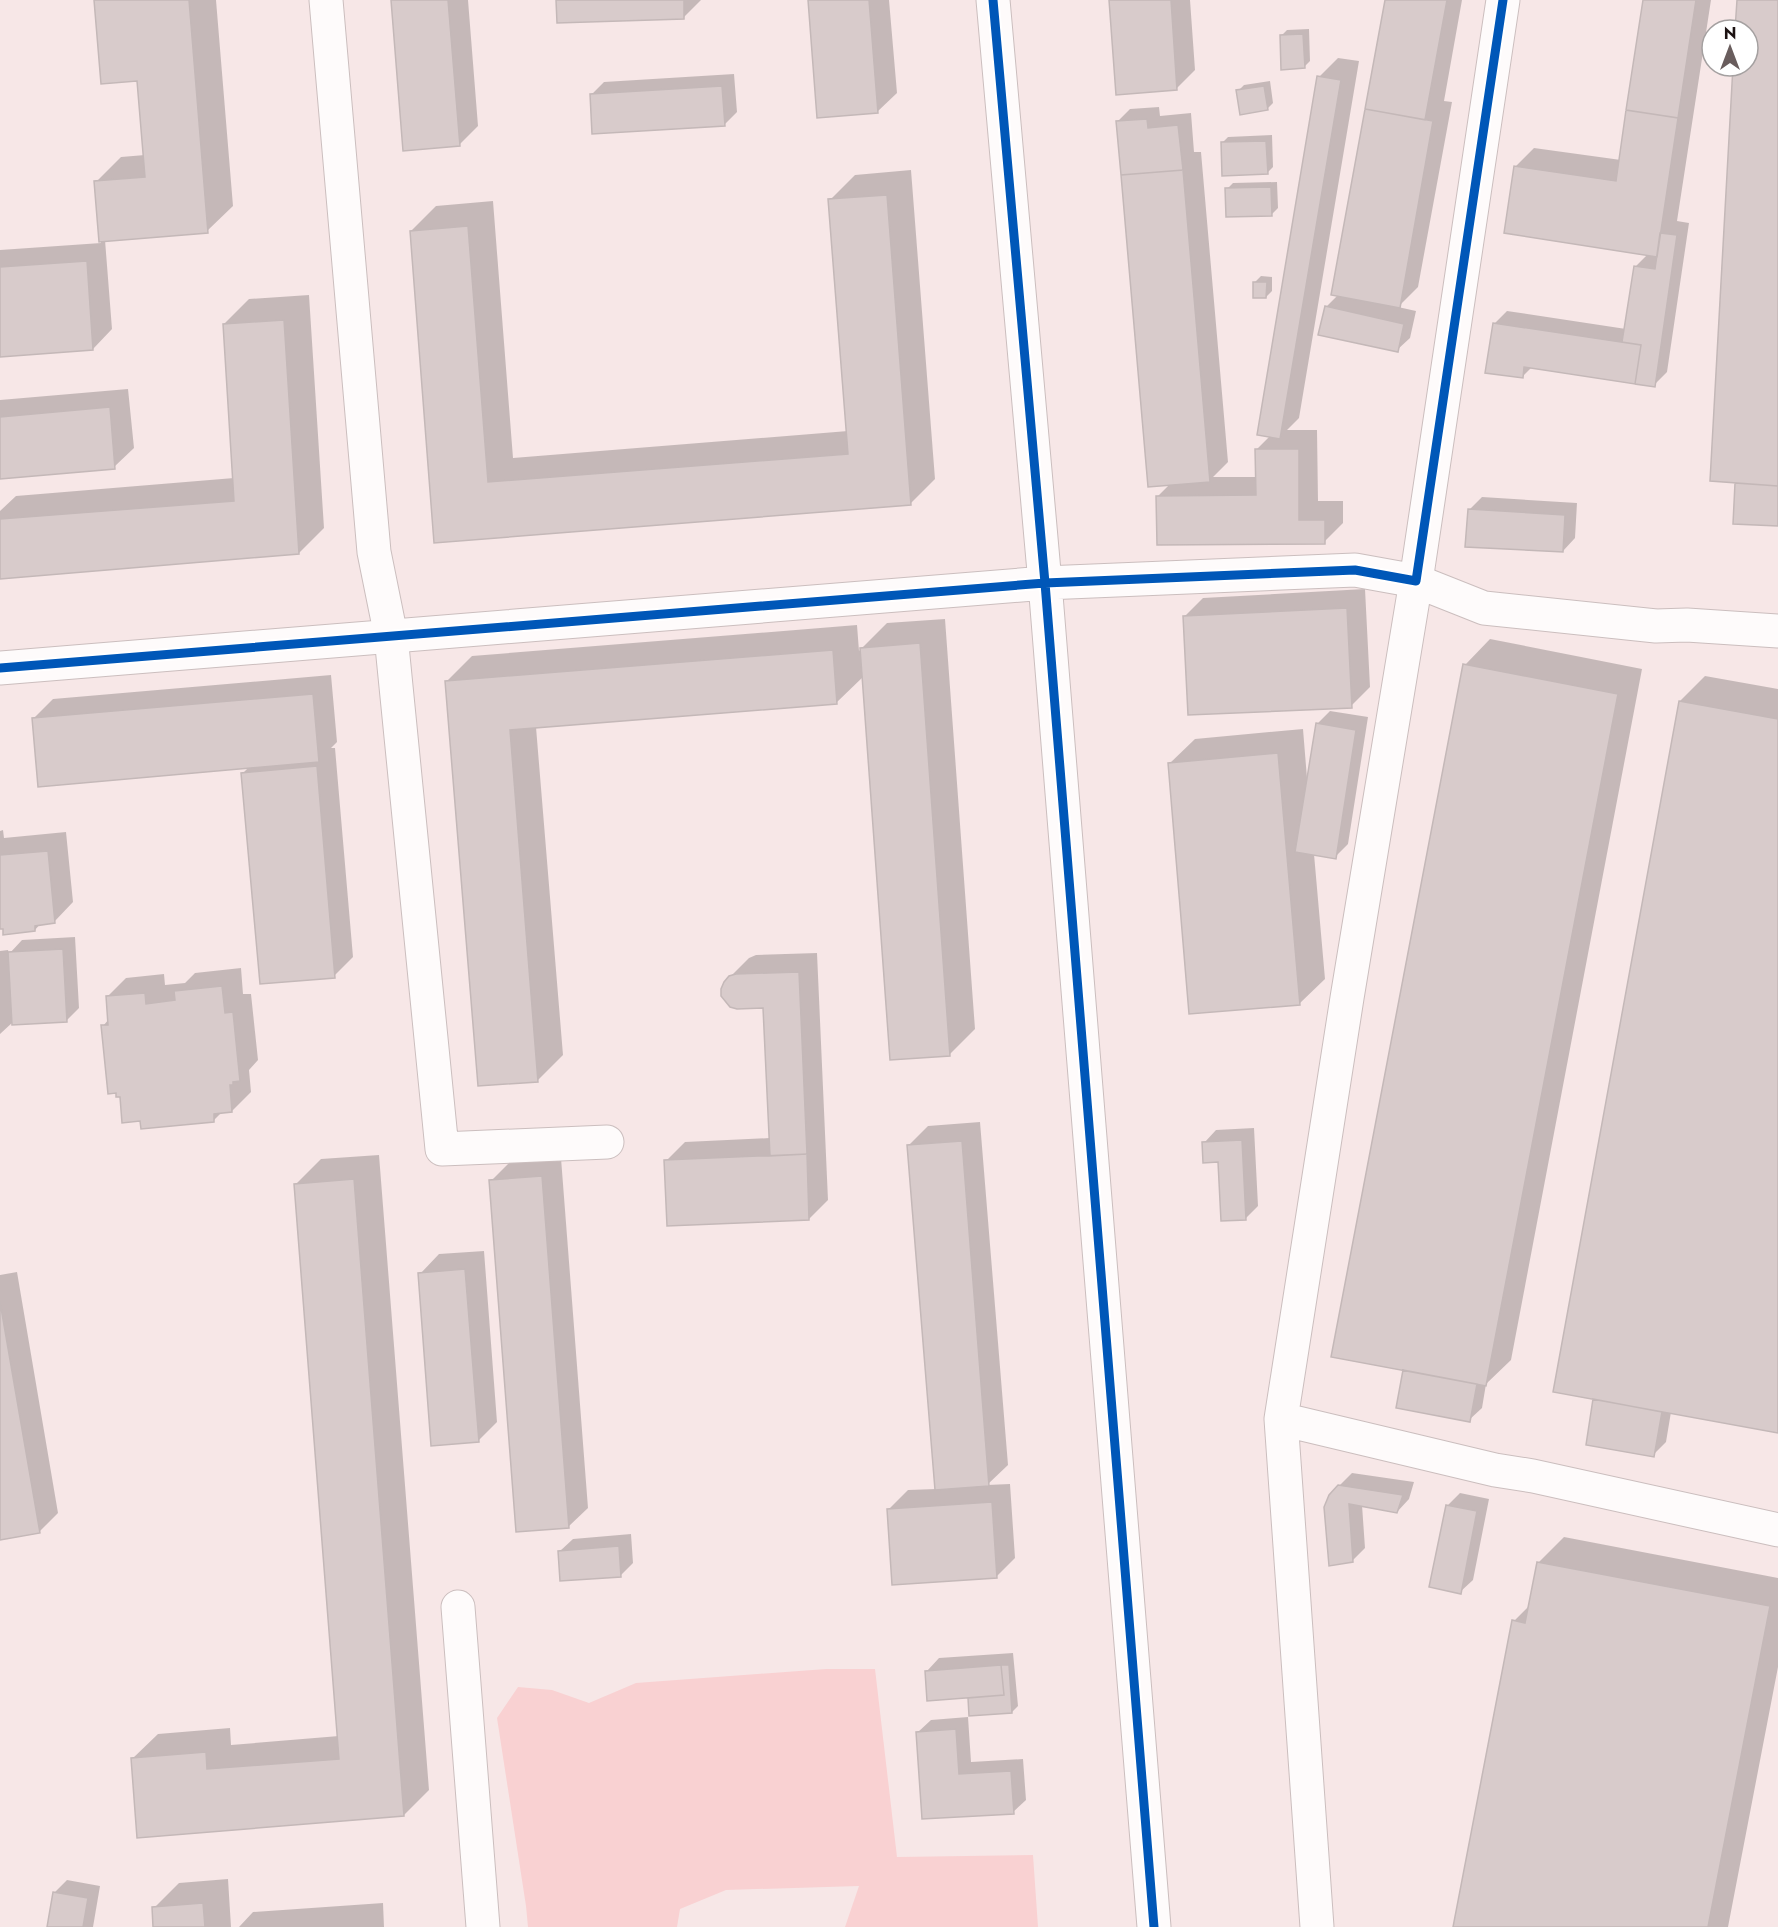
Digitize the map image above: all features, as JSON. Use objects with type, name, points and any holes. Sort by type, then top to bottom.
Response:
[{"type":"street","points":[[326,0],[374,552],[391,636],[442,1149],[608,1142]]},
{"type":"street","points":[[993,0],[1045,583],[1154,1927]]},
{"type":"street","points":[[1317,1927],[1281,1419],[1416,581],[1503,0]]},
{"type":"street","points":[[0,668],[1045,583],[1355,570],[1416,581],[1484,608],[1656,626],[1687,625],[1778,631]]},
{"type":"street","points":[[1281,1419],[1495,1470],[1533,1476],[1778,1530]]},
{"type":"street","points":[[459,1607],[483,1927]]},
{"type":"shaded area","points":[[826,1669],[875,1669],[897,1857],[1033,1855],[1038,1927],[845,1927],[859,1886],[726,1890],[680,1909],[677,1927],[528,1927],[497,1718],[518,1687],[552,1690],[589,1703],[636,1683]]},
{"type":"building","points":[[94,0],[189,0],[208,233],[99,242],[94,181],[145,177],[137,81],[101,84]]},
{"type":"building","points":[[391,0],[448,0],[460,146],[403,151]]},
{"type":"building","points":[[556,0],[684,0],[684,19],[557,23]]},
{"type":"building","points":[[808,0],[869,0],[878,113],[817,118]]},
{"type":"building","points":[[1109,0],[1171,0],[1177,90],[1116,95]]},
{"type":"building","points":[[1385,0],[1447,0],[1425,120],[1365,109]]},
{"type":"building","points":[[1643,0],[1696,0],[1678,118],[1626,110]]},
{"type":"building","points":[[1737,0],[1778,0],[1778,486],[1710,481],[1732,78],[1760,78],[1760,18],[1736,18]]},
{"type":"building","points":[[1303,34],[1305,68],[1281,70],[1280,35]]},
{"type":"building","points":[[1317,76],[1341,80],[1280,439],[1257,435]]},
{"type":"building","points":[[722,86],[725,126],[592,134],[590,94]]},
{"type":"building","points":[[1264,86],[1268,110],[1240,115],[1236,90]]},
{"type":"building","points":[[1365,109],[1433,121],[1400,308],[1331,295]]},
{"type":"building","points":[[1626,110],[1678,118],[1657,257],[1504,233],[1514,166],[1616,181]]},
{"type":"building","points":[[1147,119],[1148,128],[1178,125],[1183,170],[1121,175],[1116,121]]},
{"type":"building","points":[[1266,141],[1268,174],[1222,176],[1221,142]]},
{"type":"building","points":[[1183,170],[1210,482],[1148,487],[1121,175]]},
{"type":"building","points":[[1271,187],[1272,216],[1226,217],[1225,188]]},
{"type":"building","points":[[887,195],[911,505],[434,543],[410,231],[468,226],[488,482],[848,454],[828,199]]},
{"type":"building","points":[[1660,233],[1677,235],[1655,387],[1635,384],[1641,345],[1622,342],[1634,266],[1655,269]]},
{"type":"building","points":[[87,261],[93,350],[0,357],[0,267]]},
{"type":"building","points":[[1253,282],[1267,282],[1266,298],[1253,298]]},
{"type":"building","points":[[1325,306],[1404,324],[1398,352],[1318,335]]},
{"type":"building","points":[[284,320],[299,554],[0,579],[0,519],[234,501],[223,324]]},
{"type":"building","points":[[1493,323],[1641,345],[1635,384],[1524,367],[1523,378],[1485,373]]},
{"type":"building","points":[[110,407],[115,469],[0,479],[0,417]]},
{"type":"building","points":[[1255,449],[1299,449],[1299,520],[1325,520],[1325,544],[1157,545],[1156,496],[1256,495]]},
{"type":"building","points":[[1735,483],[1778,486],[1778,526],[1733,524]]},
{"type":"building","points":[[1468,509],[1565,515],[1563,552],[1465,547]]},
{"type":"building","points":[[1347,608],[1352,708],[1188,715],[1183,616]]},
{"type":"building","points":[[920,643],[950,1056],[890,1060],[860,648]]},
{"type":"building","points":[[833,650],[837,704],[510,730],[538,1082],[478,1086],[445,681]]},
{"type":"building","points":[[1463,664],[1618,694],[1486,1386],[1331,1357]]},
{"type":"building","points":[[313,694],[319,762],[38,787],[32,718]]},
{"type":"building","points":[[1679,701],[1778,719],[1778,1433],[1553,1392]]},
{"type":"building","points":[[1316,723],[1356,730],[1336,859],[1295,852]]},
{"type":"building","points":[[1278,753],[1300,1005],[1189,1014],[1168,763]]},
{"type":"building","points":[[317,766],[335,978],[260,984],[241,773]]},
{"type":"building","points":[[48,851],[55,923],[35,926],[35,931],[3,935],[3,929],[0,929],[0,855]]},
{"type":"building","points":[[63,949],[67,1022],[12,1025],[8,952]]},
{"type":"building","points":[[799,972],[807,1154],[770,1156],[763,1008],[730,1007],[721,996],[721,989],[729,976],[736,974]]},
{"type":"building","points":[[222,986],[225,1013],[233,1012],[240,1081],[230,1085],[232,1112],[214,1114],[214,1122],[141,1129],[140,1121],[122,1123],[120,1097],[116,1097],[116,1093],[108,1094],[101,1025],[108,1025],[106,996],[145,993],[146,1004],[175,1000],[174,991]]},
{"type":"building","points":[[1242,1140],[1246,1220],[1221,1221],[1218,1162],[1203,1163],[1202,1142]]},
{"type":"building","points":[[962,1141],[989,1486],[935,1490],[907,1145]]},
{"type":"building","points":[[807,1154],[809,1220],[667,1226],[664,1160]]},
{"type":"building","points":[[542,1176],[569,1528],[516,1532],[489,1180]]},
{"type":"building","points":[[354,1179],[404,1816],[137,1838],[131,1758],[206,1752],[207,1769],[339,1759],[294,1184]]},
{"type":"building","points":[[465,1269],[479,1442],[431,1446],[418,1273]]},
{"type":"building","points":[[0,1302],[40,1533],[0,1540]]},
{"type":"building","points":[[1403,1370],[1477,1384],[1470,1422],[1396,1408]]},
{"type":"building","points":[[1593,1399],[1662,1412],[1654,1457],[1586,1445]]},
{"type":"building","points":[[1338,1485],[1403,1495],[1397,1513],[1349,1504],[1353,1562],[1329,1566],[1324,1507],[1329,1495]]},
{"type":"building","points":[[992,1502],[997,1578],[892,1585],[887,1509]]},
{"type":"building","points":[[1446,1505],[1477,1511],[1461,1594],[1429,1587]]},
{"type":"building","points":[[619,1546],[621,1577],[560,1581],[558,1551]]},
{"type":"building","points":[[1537,1562],[1770,1606],[1708,1927],[1453,1927],[1512,1620],[1525,1623]]},
{"type":"building","points":[[1001,1665],[1009,1665],[1012,1713],[969,1716],[968,1698],[1004,1695]]},
{"type":"building","points":[[1001,1665],[1004,1695],[927,1701],[925,1671]]},
{"type":"building","points":[[956,1729],[959,1774],[1011,1771],[1014,1814],[922,1819],[916,1732]]},
{"type":"building","points":[[53,1892],[88,1898],[83,1927],[47,1927]]},
{"type":"building","points":[[203,1903],[205,1927],[153,1927],[152,1907]]},
{"type":"cycle path","points":[[993,0],[1045,583],[1154,1927]]},
{"type":"cycle path","points":[[0,668],[1045,583],[1355,570],[1416,581],[1503,0]]}]
